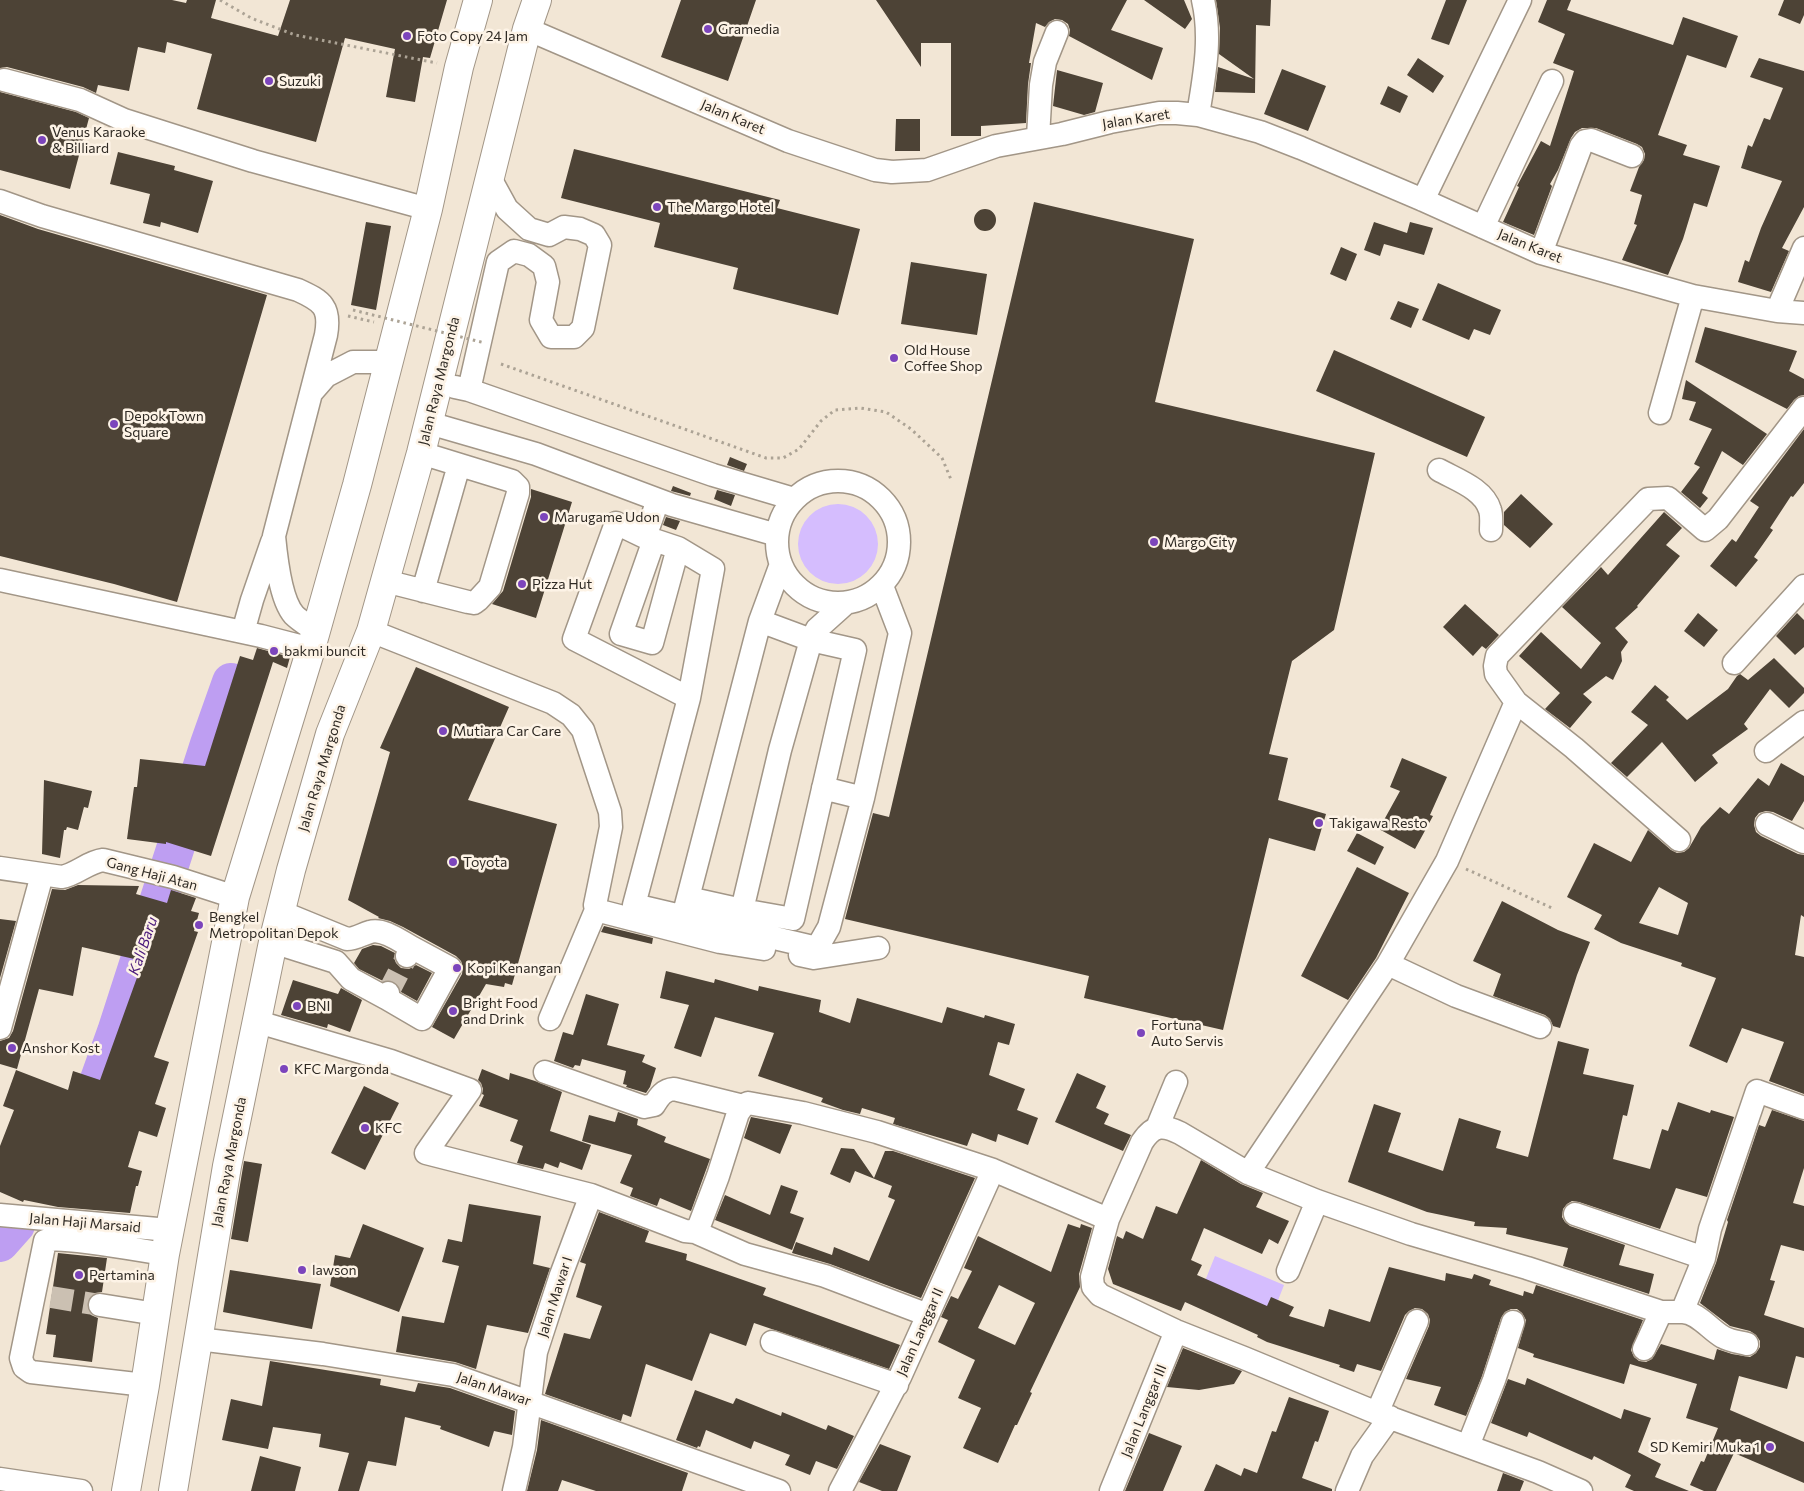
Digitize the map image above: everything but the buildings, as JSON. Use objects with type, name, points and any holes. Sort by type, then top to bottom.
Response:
[{"type":"main road","points":[[126,1491],[145,1385],[167,1242],[235,897],[314,640],[357,485],[428,209],[459,67],[478,0]]},
{"type":"main road","name":"Jalan Raya Margonda","points":[[173,1491],[227,1166],[273,942],[326,747],[336,717],[371,631],[421,453],[527,29],[537,0]]},
{"type":"main road","points":[[284,735],[326,747]]},
{"type":"street","points":[[1198,115],[1208,41],[1203,0]]},
{"type":"street","points":[[1423,200],[1520,0]]},
{"type":"street","name":"Jalan Karet","points":[[527,29],[788,141],[876,170],[892,172],[926,170],[996,146],[1159,113],[1198,115],[1260,132],[1350,168],[1541,253],[1693,296],[1777,311],[1804,313]]},
{"type":"street","points":[[1038,137],[1041,85],[1045,62],[1057,32]]},
{"type":"street","points":[[4,80],[80,100],[124,120],[253,161],[428,209]]},
{"type":"street","points":[[1483,227],[1552,81]]},
{"type":"street","points":[[1541,253],[1581,146],[1586,141],[1591,140],[1632,156]]},
{"type":"street","points":[[472,380],[498,262],[514,251],[529,256],[544,266],[548,282],[542,320],[551,337],[574,337],[583,328],[600,245],[594,235],[580,229],[564,227],[549,235],[529,229],[507,209],[490,178]]},
{"type":"street","points":[[0,201],[42,216],[298,290],[322,303],[328,324],[274,536],[243,632]]},
{"type":"street","points":[[1777,311],[1804,248]]},
{"type":"street","points":[[1660,413],[1693,296]]},
{"type":"street","points":[[311,392],[326,376],[353,362],[389,362]]},
{"type":"street","points":[[442,373],[472,380],[713,475],[794,499]]},
{"type":"street","points":[[1679,840],[1574,748],[1516,702],[1496,674],[1497,656],[1648,499],[1668,498],[1704,530],[1718,519],[1804,408]]},
{"type":"street","points":[[429,423],[536,454],[658,500],[777,536]]},
{"type":"street","points":[[384,581],[474,603],[490,587],[518,493],[518,486],[512,481],[421,453]]},
{"type":"street","points":[[423,591],[459,465]]},
{"type":"street","points":[[1439,470],[1473,488],[1485,499],[1491,511],[1491,530]]},
{"type":"street","points":[[833,481],[854,483],[873,492],[889,507],[898,526],[900,548],[894,568],[882,586],[866,597],[846,603],[826,602],[807,595],[791,582],[778,555],[777,536],[782,517],[794,499],[812,487],[833,481]]},
{"type":"street","points":[[658,500],[650,538],[621,634],[652,643],[678,548]]},
{"type":"street","points":[[689,698],[574,639],[616,523],[678,548],[713,569],[689,698],[634,905],[742,910],[829,927]]},
{"type":"street","points":[[274,536],[276,563],[288,604],[294,615],[314,640]]},
{"type":"street","points":[[685,907],[760,621],[781,564]]},
{"type":"street","points":[[0,580],[243,632],[314,640]]},
{"type":"street","points":[[685,907],[817,948],[829,927],[863,798],[900,633],[882,586]]},
{"type":"street","points":[[1734,664],[1804,586]]},
{"type":"street","points":[[742,910],[780,750],[811,640],[817,629],[846,603]]},
{"type":"street","points":[[760,621],[811,640],[856,650],[793,919]]},
{"type":"street","points":[[371,631],[553,703],[571,715],[583,730],[610,812],[611,827],[595,905],[596,910],[550,1019]]},
{"type":"street","points":[[1248,1174],[1388,964],[1447,861],[1516,702]]},
{"type":"street","points":[[1766,751],[1803,726]]},
{"type":"street","points":[[823,788],[863,798]]},
{"type":"street","points":[[1767,824],[1804,842]]},
{"type":"street","name":"Gang Haji Atan","points":[[0,868],[62,877],[70,875],[96,861],[103,860],[163,875],[235,897]]},
{"type":"street","points":[[0,1028],[42,875]]},
{"type":"street","points":[[596,910],[720,942],[814,958],[878,948]]},
{"type":"street","points":[[273,942],[336,962],[351,979],[387,995],[422,1019],[450,968],[409,951],[384,933],[374,931],[353,939],[347,939],[281,912]]},
{"type":"street","points":[[1388,964],[1456,996],[1540,1027]]},
{"type":"street","points":[[258,1022],[391,1061],[470,1090],[426,1154],[591,1194],[685,1231],[695,1232],[745,1254],[825,1276],[928,1315]]},
{"type":"street","points":[[545,1072],[644,1107],[654,1105],[662,1093],[668,1089],[743,1106]]},
{"type":"street","points":[[1157,1128],[1176,1082]]},
{"type":"street","points":[[1644,1349],[1672,1312],[1704,1258],[1710,1229],[1757,1091],[1804,1108]]},
{"type":"street","points":[[695,1232],[698,1229],[738,1114],[743,1106],[748,1103],[824,1118],[877,1132],[993,1170],[1108,1219]]},
{"type":"street","points":[[1581,1491],[1534,1482],[1468,1446],[1383,1415],[1176,1332],[1100,1294],[1093,1287],[1092,1277],[1108,1219],[1148,1132],[1157,1128],[1169,1128],[1248,1174],[1317,1201],[1411,1234],[1603,1292],[1672,1312],[1687,1312],[1700,1319],[1725,1338],[1747,1344]]},
{"type":"street","name":"Jalan Langgar II","points":[[840,1491],[896,1385],[993,1170]]},
{"type":"street","name":"Jalan Mawar I","points":[[514,1491],[524,1447],[536,1352],[591,1194]]},
{"type":"street","points":[[1288,1271],[1317,1201]]},
{"type":"street","points":[[1576,1214],[1704,1258]]},
{"type":"street","name":"Jalan Haji Marsaid","points":[[10,1216],[167,1242]]},
{"type":"street","points":[[145,1385],[31,1372],[24,1367],[20,1358],[43,1295],[42,1248],[45,1241],[50,1239],[167,1242]]},
{"type":"street","points":[[100,1304],[156,1314]]},
{"type":"street","points":[[1348,1491],[1362,1456],[1383,1415],[1417,1322]]},
{"type":"street","points":[[1468,1446],[1494,1380],[1513,1322]]},
{"type":"street","name":"Jalan Langgar III","points":[[1111,1491],[1176,1332]]},
{"type":"street","name":"Jalan Mawar","points":[[198,1339],[323,1354],[453,1374],[779,1491]]},
{"type":"street","points":[[772,1342],[896,1385]]},
{"type":"street","points":[[0,1479],[81,1491]]},
{"type":"path","points":[[220,0],[251,18],[295,35],[459,67]]},
{"type":"path","points":[[346,308],[485,343]]},
{"type":"path","points":[[347,316],[377,322],[374,332]]},
{"type":"path","points":[[501,364],[766,458],[783,458],[799,449],[821,421],[835,410],[860,408],[886,412],[911,429],[942,458],[952,482]]},
{"type":"path","points":[[1447,861],[1552,908]]},
{"type":"shaded area","points":[[838,504],[853,507],[866,516],[875,529],[878,544],[875,559],[866,572],[853,581],[838,584],[823,581],[810,572],[801,559],[798,544],[801,529],[810,516],[823,507]]},
{"type":"shaded area","points":[[1215,1256],[1284,1285],[1272,1316],[1203,1286]]},
{"type":"waterway","name":"Kali Baru","points":[[82,1127],[116,1032],[209,744],[231,682]]},
{"type":"waterway","name":"Kali Baru","points":[[0,1243],[16,1225]]},
{"type":"tunnel","points":[[388,993],[407,956]]},
{"type":"tunnel","points":[[51,1297],[100,1305]]},
{"type":"place","name":"Gramedia","points":[[708,29]]},
{"type":"place","name":"Foto Copy 24 Jam","points":[[407,36]]},
{"type":"place","name":"Suzuki","points":[[269,81]]},
{"type":"place","name":"Venus Karaoke & Billiard","points":[[42,140]]},
{"type":"place","name":"The Margo Hotel","points":[[657,207]]},
{"type":"place","name":"Old House Coffee Shop","points":[[894,358]]},
{"type":"place","name":"Depok Town Square","points":[[114,424]]},
{"type":"place","name":"Marugame Udon","points":[[544,517]]},
{"type":"place","name":"Margo City","points":[[1154,542]]},
{"type":"place","name":"Pizza Hut","points":[[522,584]]},
{"type":"place","name":"bakmi buncit","points":[[274,651]]},
{"type":"place","name":"Mutiara Car Care","points":[[443,731]]},
{"type":"place","name":"Takigawa Resto","points":[[1319,823]]},
{"type":"place","name":"Toyota","points":[[453,862]]},
{"type":"place","name":"Bengkel Metropolitan Depok","points":[[199,925]]},
{"type":"place","name":"Kopi Kenangan","points":[[457,968]]},
{"type":"place","name":"BNI","points":[[297,1006]]},
{"type":"place","name":"Bright Food and Drink","points":[[453,1011]]},
{"type":"place","name":"Fortuna Auto Servis","points":[[1141,1033]]},
{"type":"place","name":"Anshor Kost","points":[[12,1048]]},
{"type":"place","name":"KFC Margonda","points":[[284,1069]]},
{"type":"place","name":"KFC","points":[[365,1128]]},
{"type":"place","name":"lawson","points":[[302,1270]]},
{"type":"place","name":"Pertamina","points":[[79,1275]]},
{"type":"place","name":"SD Kemiri Muka 1","points":[[1770,1447]]}]
